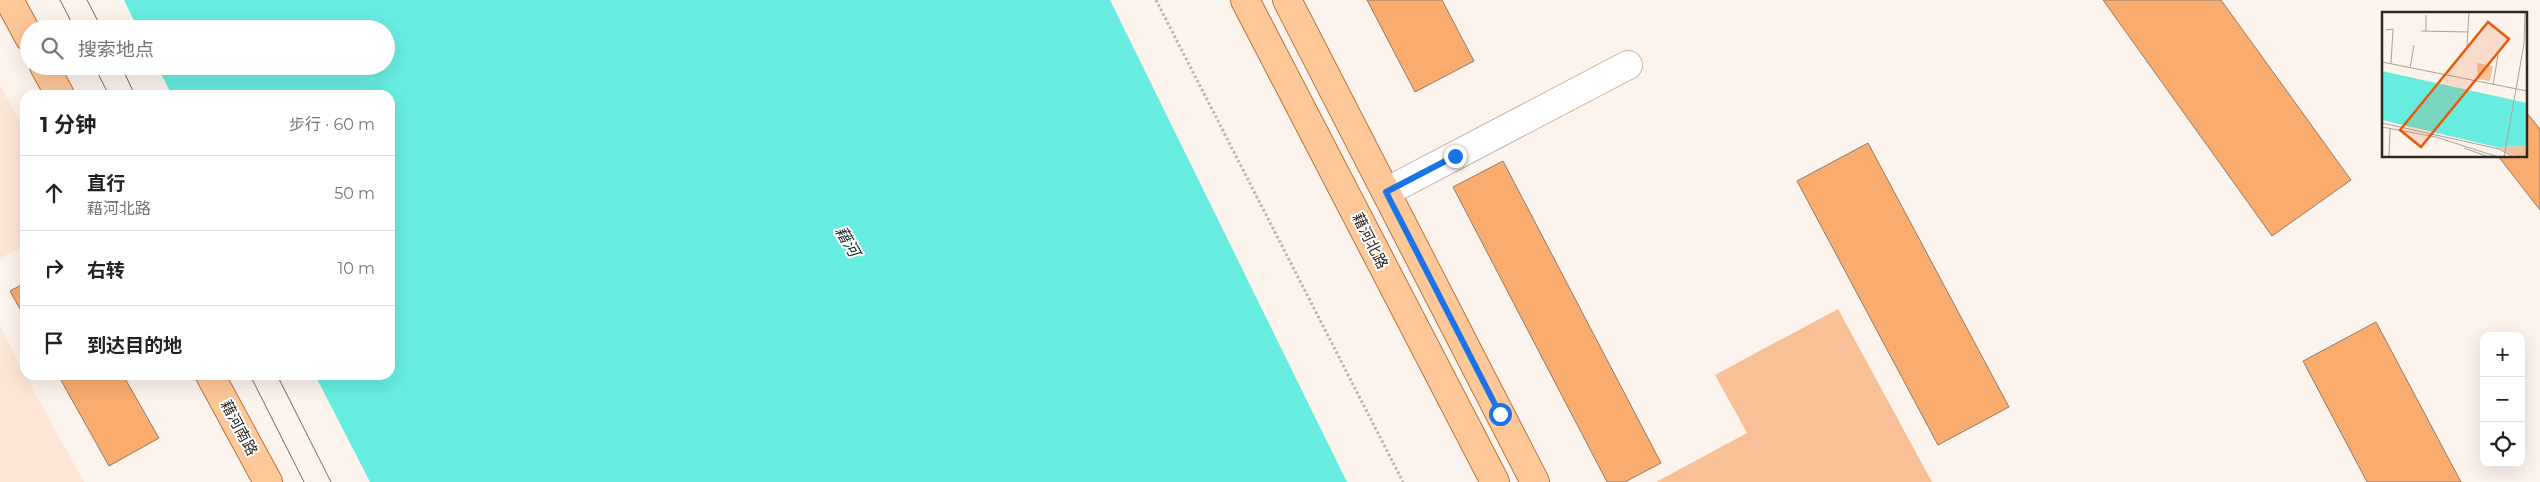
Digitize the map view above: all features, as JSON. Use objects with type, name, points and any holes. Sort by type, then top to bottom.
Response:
[{"type":"main road","points":[[9,0],[20,20]]},
{"type":"main road","name":"藉河北路","points":[[1245,0],[1495,482]]},
{"type":"main road","points":[[1287,0],[1535,482]]},
{"type":"main road","points":[[49,75],[57,90]]},
{"type":"main road","name":"藉河南路","points":[[213,380],[268,482]]},
{"type":"lane","points":[[1386,192],[1628,65]]},
{"type":"path","points":[[1156,0],[1403,482]]},
{"type":"shaded area","points":[[0,85],[20,122],[20,248],[0,258]]},
{"type":"shaded area","points":[[1838,309],[1932,482],[1656,482],[1747,433],[1715,375]]},
{"type":"shaded area","points":[[0,326],[20,365],[20,380],[28,380],[84,482],[0,482]]},
{"type":"water","name":"藉河","points":[[124,0],[1110,0],[1347,482],[370,482],[318,380],[395,380],[395,90],[169,90],[162,75],[395,75],[395,20],[134,20]]},
{"type":"building","points":[[1367,0],[1442,0],[1474,61],[1415,92]]},
{"type":"building","points":[[2103,0],[2221,0],[2351,180],[2272,236]]},
{"type":"building","points":[[2528,114],[2540,129],[2540,210],[2500,158],[2528,158]]},
{"type":"building","points":[[1868,143],[2009,407],[1938,445],[1797,181]]},
{"type":"building","points":[[1503,161],[1661,463],[1625,482],[1607,482],[1453,187]]},
{"type":"building","points":[[20,286],[20,309],[10,291]]},
{"type":"building","points":[[2376,322],[2461,482],[2367,482],[2303,361]]},
{"type":"building","points":[[61,380],[126,380],[159,438],[109,466]]},
{"type":"tram line","points":[[60,0],[70,20]]},
{"type":"tram line","points":[[87,0],[97,20]]},
{"type":"tram line","points":[[99,75],[106,90]]},
{"type":"tram line","points":[[125,75],[133,90]]},
{"type":"tram line","points":[[253,380],[304,482]]},
{"type":"tram line","points":[[280,380],[331,482]]},
{"type":"route","points":[[1455,156],[1386,192],[1500,414]]}]
